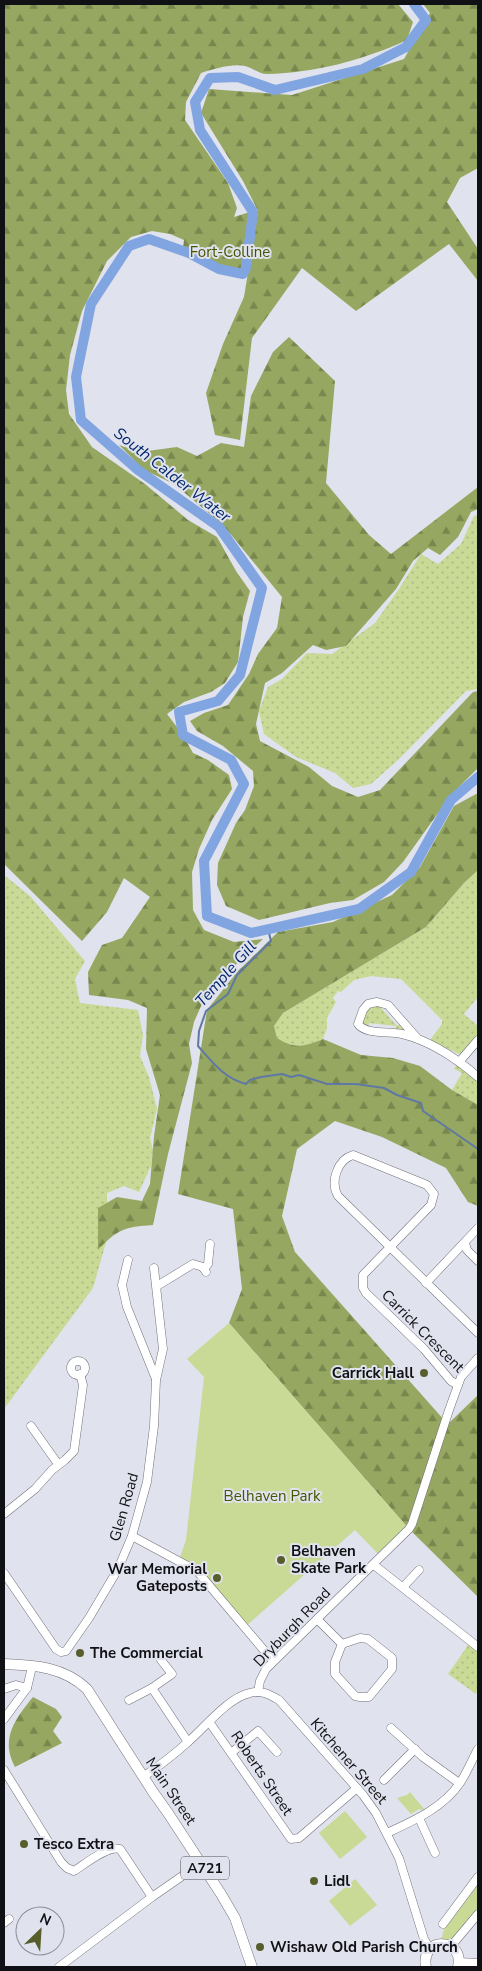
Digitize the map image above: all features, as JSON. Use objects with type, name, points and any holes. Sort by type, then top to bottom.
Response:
[{"type":"main road","name":"A721","points":[[4,1664],[32,1666]]},
{"type":"main road","name":"Main Street","points":[[32,1666],[66,1673],[87,1689],[235,1918],[252,1967]]},
{"type":"main road","points":[[424,1967],[430,1949],[440,1944],[448,1945],[456,1952],[459,1965],[478,1964]]},
{"type":"street","points":[[417,1038],[388,1005],[383,1002],[368,1004],[358,1019],[358,1024],[365,1030],[417,1038],[460,1062],[478,1077]]},
{"type":"street","points":[[460,1062],[478,1040]]},
{"type":"street","points":[[389,1248],[431,1205],[434,1194],[428,1185],[353,1155],[346,1157],[337,1169],[336,1192],[389,1248],[478,1333]]},
{"type":"street","points":[[426,1283],[478,1228]]},
{"type":"street","points":[[465,1243],[468,1250],[478,1261]]},
{"type":"street","points":[[157,1286],[189,1266],[198,1265],[205,1270],[208,1264],[210,1244]]},
{"type":"street","name":"Carrick Crescent","points":[[389,1248],[363,1275],[363,1288],[424,1349],[450,1381],[458,1385]]},
{"type":"street","name":"Glen Road","points":[[128,1260],[122,1285],[127,1307],[156,1380]]},
{"type":"street","name":"Glen Road","points":[[4,1573],[56,1649],[61,1652],[66,1651],[103,1597],[118,1569],[132,1536],[147,1482],[150,1460],[156,1380],[163,1349],[154,1268]]},
{"type":"street","name":"Dryburgh Road","points":[[143,1777],[188,1742],[236,1698],[258,1692],[263,1674],[273,1661],[374,1565],[412,1524],[461,1377],[478,1358]]},
{"type":"street","points":[[4,1514],[36,1489],[58,1464],[70,1455],[75,1447],[82,1384],[80,1374]]},
{"type":"street","points":[[31,1426],[58,1464]]},
{"type":"street","points":[[132,1536],[197,1570],[273,1661]]},
{"type":"street","points":[[374,1565],[404,1586],[478,1647]]},
{"type":"street","points":[[404,1586],[419,1570]]},
{"type":"street","points":[[317,1619],[342,1644]]},
{"type":"street","points":[[360,1638],[368,1639],[392,1658],[392,1669],[369,1696],[355,1696],[335,1674],[334,1662],[342,1644],[360,1638]]},
{"type":"street","points":[[129,1700],[152,1688],[172,1674],[161,1660]]},
{"type":"street","points":[[4,1719],[27,1688],[32,1666]]},
{"type":"street","points":[[4,1689],[16,1685],[27,1688]]},
{"type":"street","points":[[152,1688],[188,1742]]},
{"type":"street","name":"Kitchener Street","points":[[258,1692],[270,1695],[278,1700],[372,1806],[399,1858],[424,1939],[430,1949]]},
{"type":"street","name":"Roberts Street","points":[[210,1723],[291,1839],[299,1838],[357,1788]]},
{"type":"street","points":[[392,1728],[432,1764],[459,1783]]},
{"type":"street","points":[[231,1753],[258,1731],[277,1752]]},
{"type":"street","points":[[384,1780],[415,1749]]},
{"type":"street","points":[[387,1833],[419,1818],[433,1809],[459,1783],[478,1749]]},
{"type":"street","points":[[4,1770],[54,1852],[67,1868],[74,1871],[105,1852],[118,1848],[152,1897]]},
{"type":"street","points":[[419,1818],[435,1853]]},
{"type":"street","points":[[58,1967],[201,1863]]},
{"type":"street","points":[[443,1924],[478,1877]]},
{"type":"street","points":[[448,1945],[452,1945],[478,1914]]},
{"type":"green space","name":"Fort-Colline","points":[[4,4],[398,4],[413,22],[407,40],[374,54],[338,64],[303,71],[267,74],[245,66],[235,65],[201,73],[186,102],[185,120],[228,183],[237,208],[234,217],[253,211],[246,269],[241,274],[211,264],[183,248],[184,240],[170,234],[152,231],[131,237],[107,261],[82,311],[70,355],[66,390],[69,414],[92,447],[145,484],[188,520],[217,537],[236,571],[250,591],[243,617],[238,662],[225,683],[211,692],[184,702],[167,714],[183,735],[193,753],[208,760],[229,775],[232,789],[212,820],[199,849],[192,872],[193,910],[204,930],[234,942],[263,939],[226,974],[218,991],[205,997],[194,1022],[189,1044],[192,1063],[168,1154],[153,1225],[122,1230],[98,1250],[98,1208],[117,1197],[142,1201],[150,1184],[160,1095],[146,1049],[147,1008],[128,1000],[89,995],[88,972],[102,945],[122,938],[150,897],[124,878],[107,912],[82,941],[4,864]]},
{"type":"green space","points":[[423,4],[478,4],[478,168],[460,178],[447,202],[478,249],[478,281],[449,244],[356,311],[302,268],[252,338],[240,440],[215,435],[206,393],[223,344],[244,297],[258,211],[243,181],[201,113],[209,89],[292,95],[404,59],[430,13]]},
{"type":"green space","points":[[289,337],[335,381],[326,483],[369,535],[391,554],[478,487],[478,509],[471,512],[458,537],[440,555],[428,548],[413,561],[396,589],[346,646],[326,650],[313,645],[282,673],[265,683],[256,724],[260,741],[309,767],[332,786],[358,797],[380,790],[473,692],[478,691],[478,768],[451,795],[403,862],[384,882],[353,900],[330,903],[259,920],[226,906],[217,885],[218,863],[236,823],[245,810],[254,786],[253,771],[223,746],[197,731],[190,721],[204,713],[228,705],[249,674],[258,654],[277,628],[282,597],[223,525],[174,484],[144,470],[119,445],[140,452],[177,447],[197,456],[221,443],[244,447],[251,396],[273,352]]},
{"type":"green space","points":[[478,515],[478,689],[466,691],[399,759],[371,784],[353,788],[335,773],[296,757],[264,734],[259,711],[268,687],[282,679],[307,653],[332,654],[375,623],[421,554],[438,564],[461,544],[474,516]]},
{"type":"green space","points":[[478,793],[478,870],[464,883],[426,927],[283,1013],[274,1026],[277,1038],[289,1044],[299,1046],[323,1039],[361,1055],[393,1058],[420,1066],[452,1090],[478,1105],[478,1206],[468,1202],[446,1168],[382,1137],[335,1121],[297,1149],[282,1216],[295,1252],[445,1421],[450,1422],[478,1395],[478,1597],[409,1529],[229,1323],[242,1289],[233,1209],[178,1194],[207,1010],[237,972],[278,932],[333,922],[392,895],[420,867],[454,806]]},
{"type":"green space","points":[[478,870],[478,997],[464,1014],[478,1026],[478,1034],[463,1053],[459,1054],[430,1040],[442,1024],[442,1020],[401,979],[371,976],[354,980],[341,992],[338,991],[333,998],[336,1002],[327,1018],[327,1028],[323,1039],[299,1046],[283,1042],[277,1038],[274,1026],[283,1013],[426,927],[464,883]]},
{"type":"green space","points":[[4,875],[30,896],[85,961],[75,979],[80,1003],[138,1010],[143,1035],[140,1056],[149,1077],[157,1109],[150,1138],[153,1150],[151,1166],[139,1192],[124,1186],[107,1193],[107,1239],[93,1288],[4,1409]]},
{"type":"green space","points":[[370,1005],[384,1005],[381,1008],[397,1026],[401,1023],[407,1031],[396,1031],[396,1026],[369,1023],[368,1028],[360,1023],[366,1009]]},
{"type":"green space","points":[[457,1064],[478,1081],[478,1105],[452,1090],[462,1073],[454,1069]]},
{"type":"green space","name":"Belhaven Park","points":[[229,1323],[409,1529],[381,1557],[355,1530],[245,1627],[204,1577],[179,1560],[186,1540],[204,1377],[187,1359]]},
{"type":"green space","points":[[471,1641],[478,1647],[478,1690],[476,1694],[448,1674]]},
{"type":"green space","points":[[33,1697],[56,1709],[62,1717],[53,1731],[62,1743],[15,1767],[11,1757],[9,1738],[15,1721]]},
{"type":"green space","points":[[410,1792],[423,1810],[419,1809],[411,1814],[397,1798]]},
{"type":"green space","points":[[345,1811],[367,1837],[340,1859],[319,1833]]},
{"type":"green space","points":[[355,1879],[377,1905],[350,1926],[329,1901]]},
{"type":"green space","points":[[478,1882],[478,1911],[449,1946],[441,1940],[444,1929]]},
{"type":"waterway","name":"South Calder Water","points":[[414,4],[426,20],[406,47],[363,69],[275,90],[238,77],[210,78],[195,102],[200,130],[253,212],[246,268],[243,274],[219,269],[189,253],[149,239],[129,246],[91,304],[76,377],[81,420],[138,470],[219,527],[262,588],[240,675],[218,701],[179,712],[183,735],[231,760],[244,784],[204,861],[207,916],[251,933],[359,909],[411,872],[451,800],[478,777]]},
{"type":"waterway","name":"Temple Gill","points":[[268,929],[271,941],[237,975],[228,994],[206,1011],[199,1031],[198,1046],[214,1064],[231,1078],[246,1084],[250,1080],[282,1074],[291,1077],[299,1075],[327,1084],[356,1084],[384,1088],[397,1095],[421,1103],[423,1111],[478,1149]]},
{"type":"place","name":"Carrick Hall","points":[[424,1373]]},
{"type":"place","name":"Belhaven Skate Park","points":[[281,1560]]},
{"type":"place","name":"War Memorial Gateposts","points":[[217,1578]]},
{"type":"place","name":"The Commercial","points":[[80,1653]]},
{"type":"place","name":"Tesco Extra","points":[[24,1844]]},
{"type":"place","name":"Lidl","points":[[314,1881]]},
{"type":"place","name":"Wishaw Old Parish Church","points":[[260,1947]]}]
